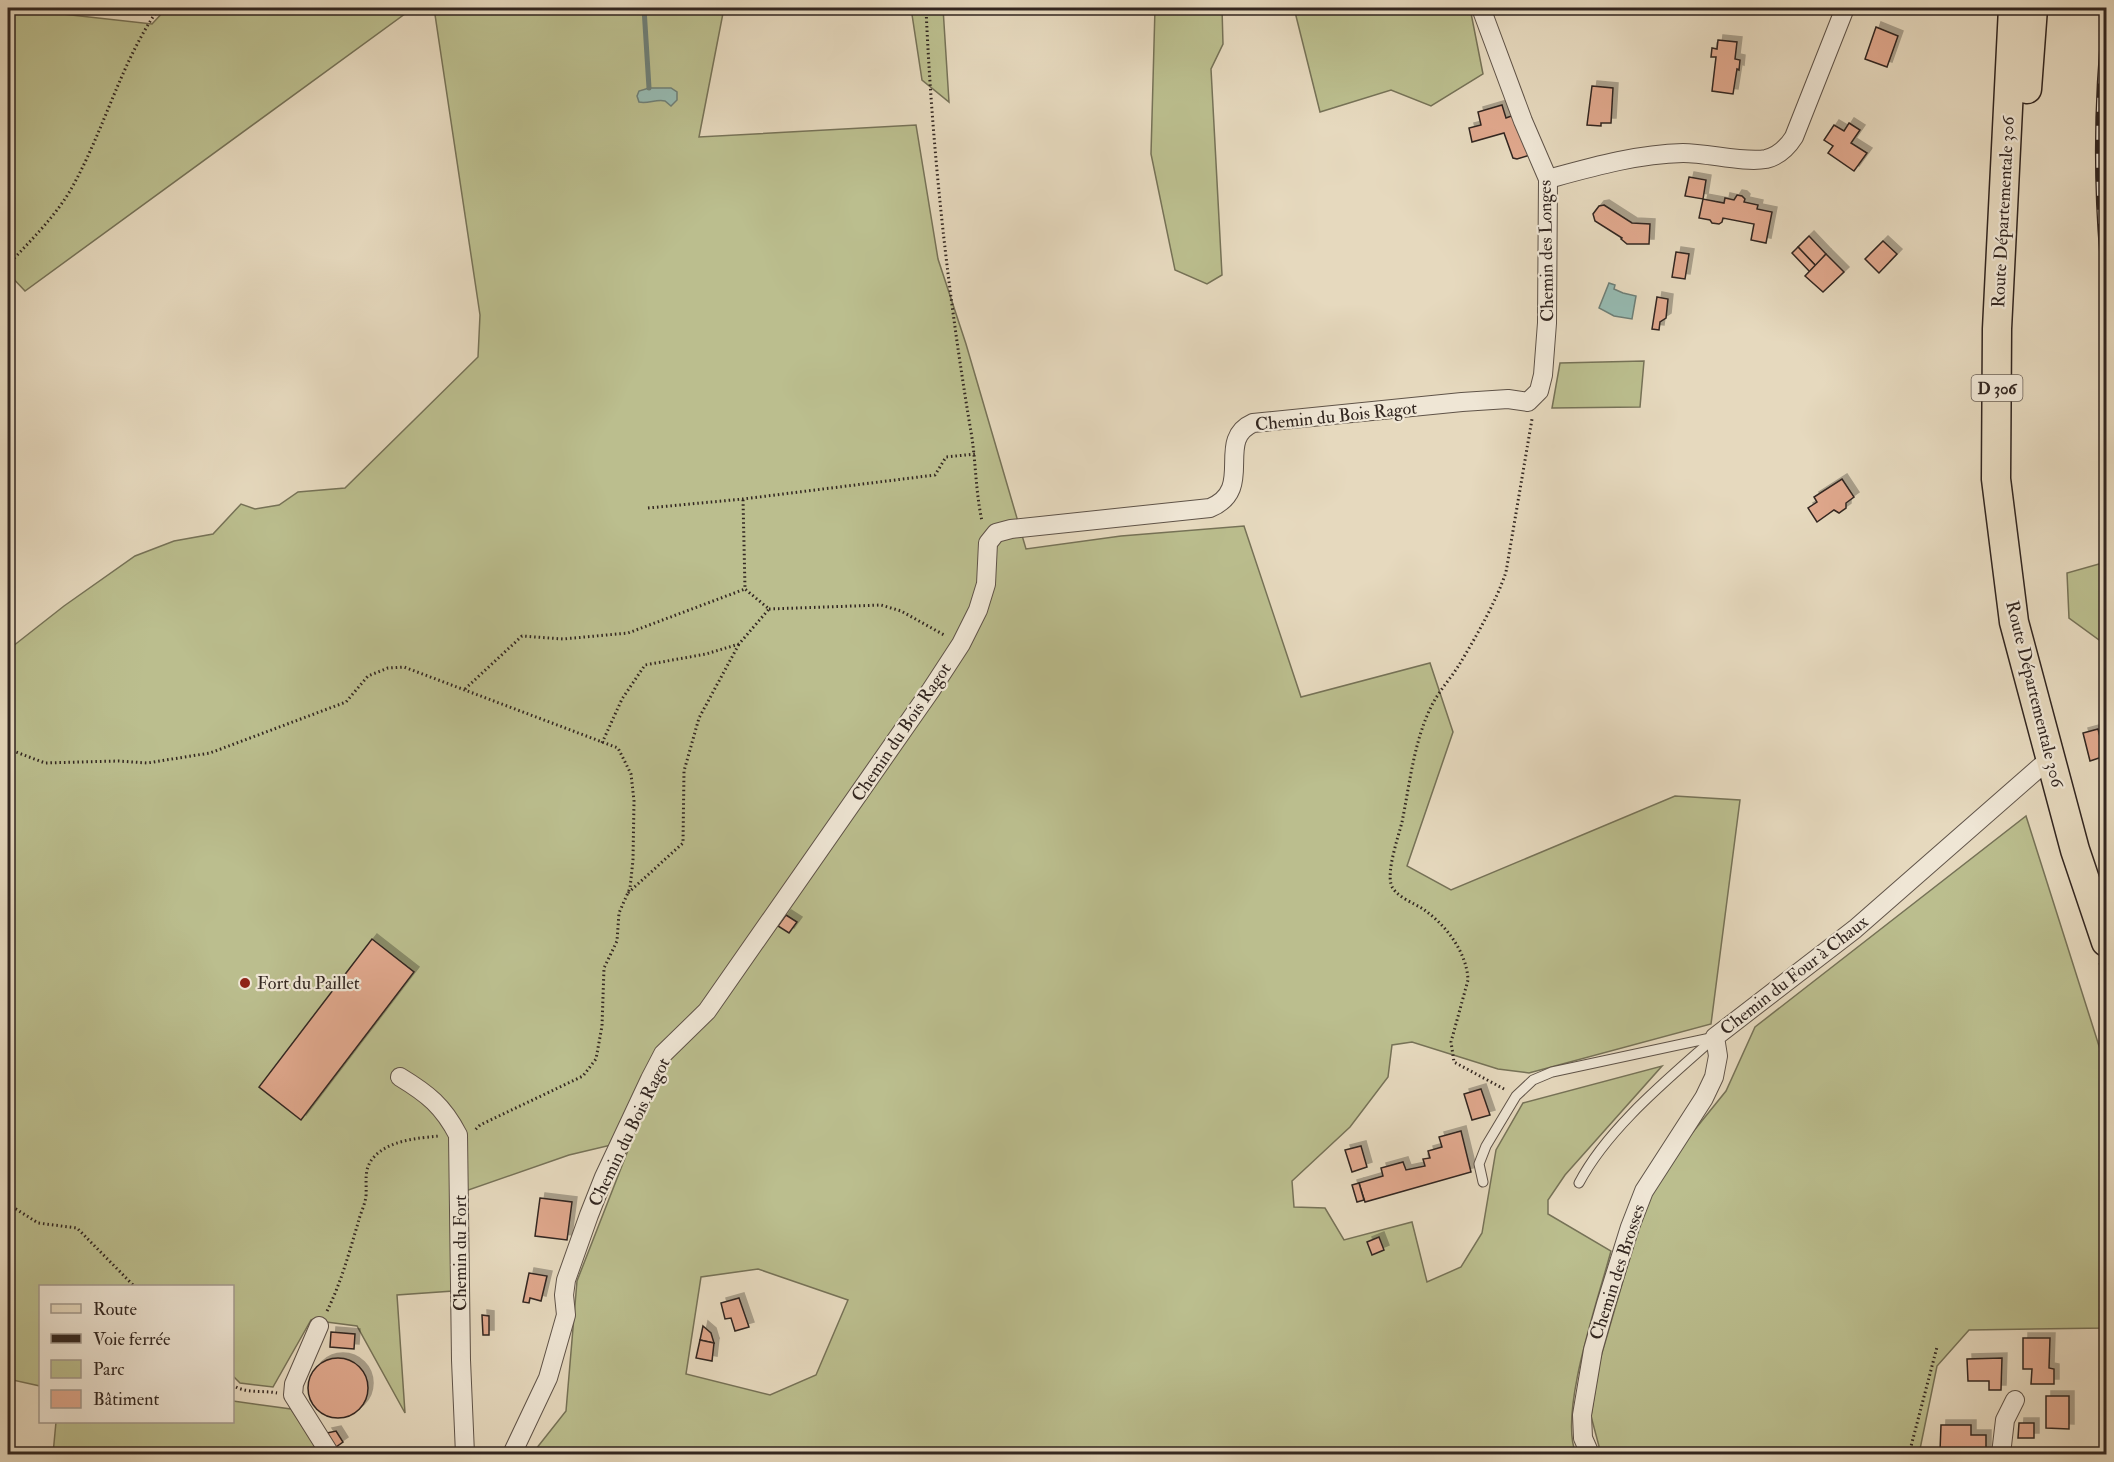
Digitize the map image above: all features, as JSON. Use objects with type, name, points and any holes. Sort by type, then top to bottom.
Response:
[{"type":"main road","name":"Route Départementale 306","points":[[2013,8],[1997,329],[1996,479],[2014,622],[2075,850],[2106,942]]},
{"type":"main road","name":"Route Départementale 306","points":[[2033,8],[2018,183],[2012,327],[2015,473],[2032,617],[2050,702],[2072,784],[2106,889]]},
{"type":"street","name":"Chemin des Longes","points":[[1481,8],[1514,99],[1548,179],[1547,323],[1543,375],[1535,397]]},
{"type":"street","points":[[1548,179],[1593,167],[1667,154],[1695,153],[1758,160],[1776,155],[1794,137],[1845,8]]},
{"type":"street","name":"Chemin du Bois Ragot","points":[[512,1455],[519,1436],[536,1406],[551,1368],[566,1314],[564,1295],[566,1280],[589,1215],[604,1177],[663,1054],[707,1011],[876,771],[961,644],[983,597],[988,543],[996,533],[1011,529],[1210,508],[1218,505],[1230,493],[1233,483],[1236,439],[1246,426],[1253,423],[1462,402],[1508,399],[1528,402],[1535,397]]},
{"type":"street","name":"Chemin du Four à Chaux","points":[[1715,1037],[1855,929],[2040,767],[2051,763]]},
{"type":"street","name":"Chemin des Brosses","points":[[1590,1455],[1583,1438],[1582,1415],[1593,1350],[1606,1304],[1644,1191],[1704,1098],[1714,1077],[1718,1056],[1715,1037]]},
{"type":"street","points":[[400,1077],[427,1093],[448,1115],[458,1135]]},
{"type":"street","name":"Chemin du Fort","points":[[458,1135],[461,1382],[465,1455]]},
{"type":"street","points":[[320,1326],[294,1384],[293,1395],[330,1455]]},
{"type":"street","points":[[2001,1455],[2005,1420],[2015,1400]]},
{"type":"lane","name":"Chemin du Four à Chaux","points":[[1483,1182],[1479,1164],[1486,1146],[1516,1096],[1533,1080],[1552,1072],[1715,1037]]},
{"type":"lane","points":[[1579,1183],[1587,1167],[1608,1140],[1668,1079],[1715,1037]]},
{"type":"path","points":[[8,265],[41,230],[69,192],[128,63],[159,8]]},
{"type":"path","points":[[926,8],[934,157],[945,258],[975,454],[977,497],[988,543]]},
{"type":"path","points":[[1516,1096],[1454,1062],[1451,1042],[1468,980],[1467,969],[1457,945],[1448,933],[1424,910],[1395,891],[1391,881],[1394,854],[1420,737],[1432,704],[1458,666],[1506,572],[1535,397]]},
{"type":"path","points":[[648,508],[743,499],[934,475],[946,457],[975,454]]},
{"type":"path","points":[[743,499],[745,589],[769,609],[881,605],[901,611],[961,644]]},
{"type":"path","points":[[465,689],[522,636],[563,639],[628,633],[745,589]]},
{"type":"path","points":[[627,894],[683,843],[684,771],[699,718],[739,644],[769,609]]},
{"type":"path","points":[[602,742],[622,699],[645,665],[706,654],[739,644]]},
{"type":"path","points":[[8,749],[45,763],[118,761],[147,763],[210,753],[346,702],[368,676],[388,668],[404,667],[618,748],[632,774],[633,860],[630,888],[620,913],[617,941],[604,968],[602,1026],[596,1059],[583,1076],[480,1125],[467,1135],[415,1138],[387,1147],[375,1155],[367,1166],[364,1180],[366,1197],[341,1278],[320,1326]]},
{"type":"path","points":[[8,942],[8,970]]},
{"type":"path","points":[[8,1204],[38,1223],[77,1228],[132,1285]]},
{"type":"path","points":[[1909,1455],[1937,1347]]},
{"type":"path","points":[[234,1386],[243,1392],[266,1391],[293,1395]]},
{"type":"green space","points":[[8,8],[152,24],[167,8],[413,8],[25,291],[8,273]]},
{"type":"green space","points":[[434,8],[724,8],[699,137],[916,125],[938,259],[966,344],[1026,549],[1121,536],[1244,526],[1301,697],[1430,663],[1453,732],[1407,866],[1451,890],[1675,796],[1740,800],[1711,1024],[1529,1073],[1498,1069],[1412,1042],[1392,1045],[1388,1077],[1350,1127],[1292,1181],[1294,1207],[1325,1208],[1344,1240],[1412,1222],[1427,1282],[1461,1267],[1482,1233],[1496,1150],[1523,1103],[1662,1066],[1565,1175],[1548,1200],[1548,1214],[1611,1251],[1582,1354],[1576,1384],[1572,1411],[1572,1435],[1576,1454],[532,1454],[566,1411],[577,1281],[632,1140],[569,1155],[451,1196],[453,1291],[397,1295],[405,1413],[357,1326],[311,1320],[273,1387],[240,1383],[234,1377],[234,1285],[39,1285],[39,1386],[8,1379],[8,650],[64,606],[135,556],[174,541],[213,534],[241,504],[255,509],[279,505],[298,492],[345,488],[478,357],[480,315]],"holes":[[[758,1269],[848,1300],[816,1375],[770,1395],[686,1374],[701,1277]]]},
{"type":"green space","points":[[911,8],[943,8],[949,102],[922,80]]},
{"type":"green space","points":[[1155,8],[1222,8],[1223,44],[1211,69],[1222,275],[1207,284],[1175,270],[1151,154]]},
{"type":"green space","points":[[1294,8],[1470,8],[1483,74],[1431,106],[1391,90],[1320,112]]},
{"type":"green space","points":[[1644,361],[1640,407],[1552,408],[1560,363]]},
{"type":"green space","points":[[2106,562],[2106,645],[2069,618],[2067,573]]},
{"type":"green space","points":[[2026,816],[2106,1068],[2106,1328],[1969,1330],[1937,1366],[1919,1454],[1601,1454],[1591,1416],[1600,1360],[1645,1205],[1684,1143],[1726,1091],[1755,1027]]},
{"type":"green space","points":[[234,1401],[291,1409],[321,1454],[53,1454],[56,1423],[234,1423]]},
{"type":"water","points":[[649,88],[671,88],[677,92],[677,100],[671,106],[665,101],[639,102],[637,96],[639,91]]},
{"type":"water","points":[[1609,283],[1615,285],[1614,289],[1636,296],[1632,319],[1614,316],[1599,308]]},
{"type":"building","points":[[1876,27],[1898,36],[1887,67],[1865,59]]},
{"type":"building","points":[[1718,40],[1737,42],[1735,59],[1740,60],[1733,94],[1712,91],[1716,57],[1711,57],[1712,48],[1717,49]]},
{"type":"building","points":[[1592,86],[1613,88],[1611,123],[1601,123],[1601,126],[1587,125]]},
{"type":"building","points":[[1502,105],[1506,118],[1514,115],[1530,155],[1513,158],[1504,133],[1472,142],[1469,128],[1481,125],[1478,112]]},
{"type":"building","points":[[1849,123],[1860,130],[1851,143],[1867,153],[1854,171],[1828,153],[1833,146],[1824,140],[1834,125],[1844,131]]},
{"type":"building","points":[[1689,177],[1706,180],[1703,199],[1685,196]]},
{"type":"building","points":[[1737,195],[1745,199],[1744,202],[1758,205],[1757,209],[1772,212],[1766,243],[1751,240],[1754,224],[1723,218],[1719,224],[1699,218],[1703,199],[1724,203],[1725,198],[1734,200]]},
{"type":"building","points":[[1604,205],[1632,223],[1650,224],[1649,244],[1627,244],[1622,238],[1595,221],[1593,214],[1599,206]]},
{"type":"building","points":[[1809,236],[1826,254],[1816,266],[1798,247]]},
{"type":"building","points":[[1883,241],[1897,254],[1879,273],[1865,259]]},
{"type":"building","points":[[1798,247],[1816,266],[1810,272],[1792,253]]},
{"type":"building","points":[[1676,252],[1689,254],[1685,279],[1672,277]]},
{"type":"building","points":[[1826,254],[1844,272],[1823,292],[1805,276]]},
{"type":"building","points":[[1657,297],[1668,299],[1666,318],[1660,322],[1659,330],[1652,329]]},
{"type":"building","points":[[1842,479],[1854,497],[1839,513],[1834,510],[1817,522],[1808,508],[1817,502],[1814,497]]},
{"type":"building","points":[[2098,729],[2105,756],[2090,761],[2083,733]]},
{"type":"building","points":[[786,915],[797,922],[789,933],[778,926]]},
{"type":"building","points":[[372,939],[414,972],[301,1120],[259,1087]]},
{"type":"building","points":[[1481,1089],[1490,1115],[1472,1120],[1464,1094]]},
{"type":"building","points":[[1461,1131],[1471,1172],[1365,1202],[1359,1183],[1383,1176],[1381,1168],[1403,1162],[1406,1170],[1425,1166],[1423,1159],[1430,1158],[1428,1151],[1442,1147],[1439,1137]]},
{"type":"building","points":[[1361,1146],[1367,1167],[1352,1172],[1345,1150]]},
{"type":"building","points":[[1359,1183],[1364,1200],[1357,1202],[1352,1185]]},
{"type":"building","points":[[540,1198],[572,1202],[567,1240],[535,1236]]},
{"type":"building","points":[[1379,1237],[1384,1250],[1372,1255],[1367,1242]]},
{"type":"building","points":[[529,1273],[547,1276],[541,1301],[530,1298],[529,1303],[523,1302]]},
{"type":"building","points":[[739,1298],[749,1327],[735,1331],[731,1318],[725,1319],[721,1303]]},
{"type":"building","points":[[482,1315],[489,1316],[489,1335],[483,1335]]},
{"type":"building","points":[[703,1326],[711,1333],[714,1343],[700,1340]]},
{"type":"building","points":[[331,1332],[355,1334],[354,1349],[330,1347]]},
{"type":"building","points":[[2023,1338],[2050,1338],[2049,1368],[2054,1369],[2054,1384],[2031,1384],[2032,1369],[2023,1369]]},
{"type":"building","points":[[700,1340],[714,1343],[712,1361],[696,1358]]},
{"type":"building","points":[[338,1358],[355,1363],[363,1371],[368,1388],[363,1405],[355,1413],[338,1418],[321,1413],[313,1405],[308,1388],[313,1371],[321,1363]]},
{"type":"building","points":[[2002,1358],[2001,1390],[1989,1390],[1989,1381],[1968,1381],[1967,1359]]},
{"type":"building","points":[[2046,1396],[2069,1396],[2069,1429],[2046,1428]]},
{"type":"building","points":[[2019,1423],[2034,1423],[2034,1438],[2018,1438]]},
{"type":"building","points":[[1941,1425],[1971,1425],[1971,1435],[1986,1435],[1986,1454],[1968,1454],[1968,1451],[1940,1451]]},
{"type":"building","points":[[336,1431],[343,1442],[336,1447],[327,1433]]},
{"type":"waterway","points":[[644,8],[649,88]]},
{"type":"railway","points":[[2106,14],[2100,82],[2098,151],[2100,220],[2106,288]]},
{"type":"place","name":"Fort du Paillet","points":[[245,983]]}]
